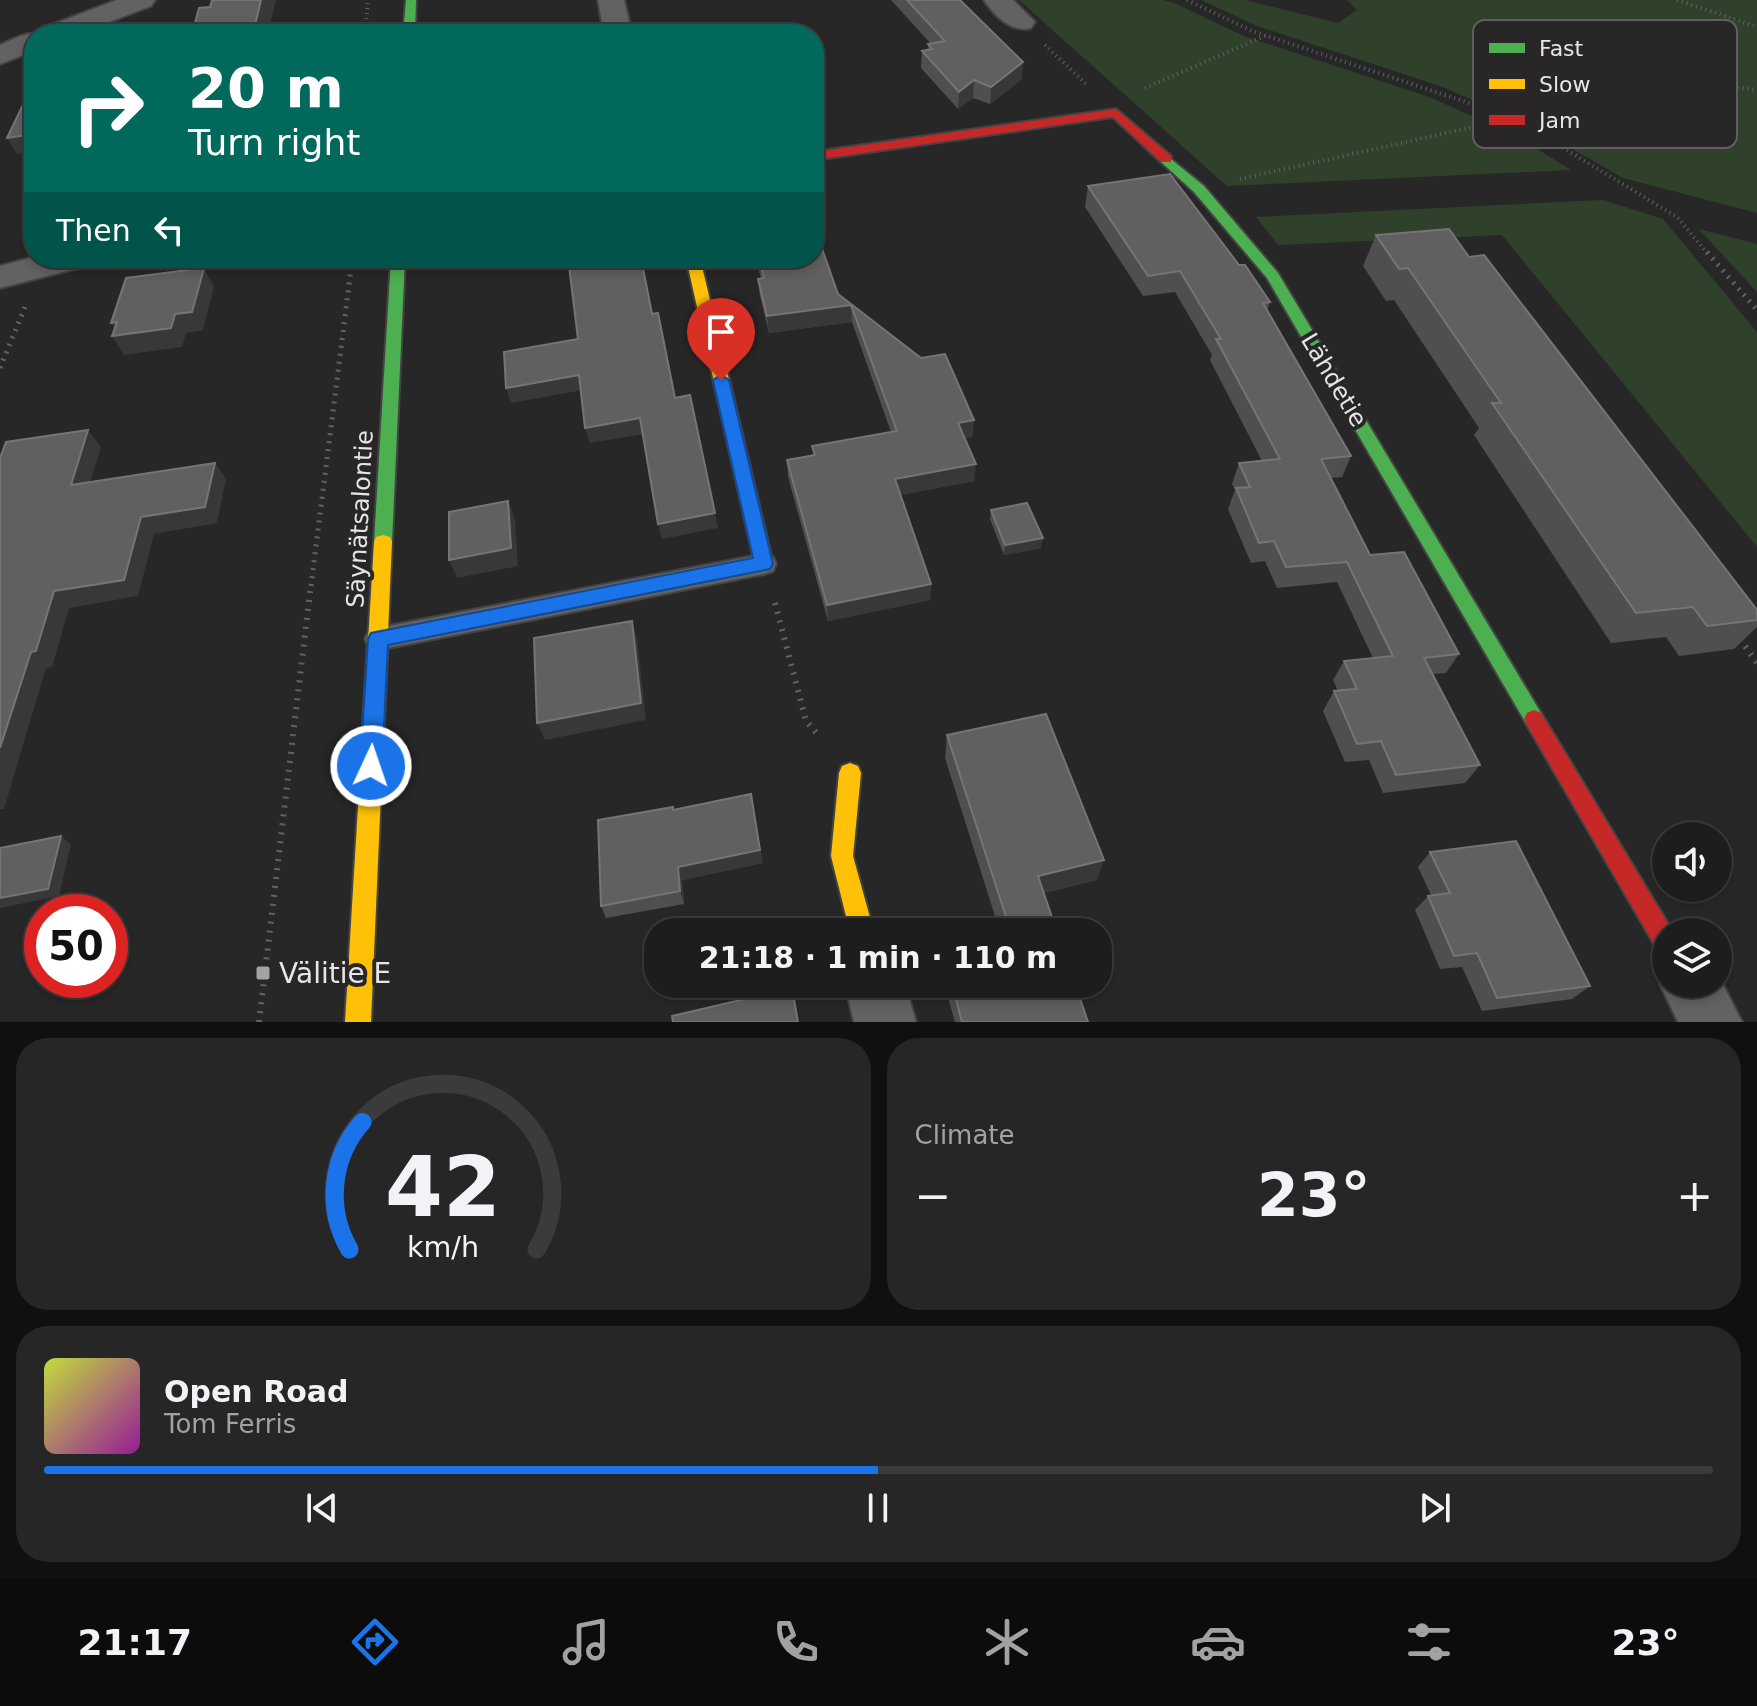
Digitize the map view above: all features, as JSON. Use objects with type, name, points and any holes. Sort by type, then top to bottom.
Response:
[{"type":"street","points":[[79,24],[142,0]]},
{"type":"street","points":[[410,24],[411,0]]},
{"type":"street","points":[[611,0],[616,24]]},
{"type":"street","points":[[997,0],[1021,22]]},
{"type":"street","points":[[0,55],[24,45]]},
{"type":"street","points":[[824,154],[1112,109]]},
{"type":"street","name":"Lähdetie","points":[[1112,109],[1199,189],[1273,276],[1652,919]]},
{"type":"street","points":[[0,277],[34,268]]},
{"type":"street","name":"Säynätsalontie","points":[[358,1022],[397,268]]},
{"type":"street","points":[[695,268],[764,564]]},
{"type":"street","points":[[850,773],[842,856],[858,918]]},
{"type":"street","points":[[879,998],[885,1022]]},
{"type":"street","points":[[1698,998],[1711,1022]]},
{"type":"lane","points":[[378,639],[764,564]]},
{"type":"path","points":[[366,24],[368,0]]},
{"type":"path","points":[[1187,0],[1267,35],[1473,104]]},
{"type":"path","points":[[1677,0],[1736,20]]},
{"type":"path","points":[[1737,20],[1757,27]]},
{"type":"path","points":[[1021,22],[1112,109],[1267,35]]},
{"type":"path","points":[[1737,88],[1757,90]]},
{"type":"path","points":[[1199,189],[1473,127]]},
{"type":"path","points":[[1563,148],[1677,217],[1757,310]]},
{"type":"path","points":[[0,368],[54,268]]},
{"type":"path","points":[[259,1022],[259,1002],[351,268]]},
{"type":"path","points":[[764,564],[806,721],[850,773]]},
{"type":"path","points":[[1738,638],[1757,663]]},
{"type":"green space","points":[[1019,0],[1163,0],[1174,3],[1244,36],[1429,97],[1473,116],[1473,148],[1536,148],[1571,170],[1227,186]]},
{"type":"green space","points":[[1201,0],[1245,0],[1338,23],[1357,10],[1347,0],[1757,0],[1757,213],[1623,178],[1571,148],[1737,148],[1737,20],[1473,20],[1473,100],[1440,86],[1257,26]]},
{"type":"green space","points":[[1603,200],[1663,219],[1757,332],[1757,547],[1502,235],[1278,245],[1256,217]]},
{"type":"green space","points":[[1699,229],[1757,244],[1757,292]]},
{"type":"building","points":[[212,0],[261,0],[255,24],[195,24],[199,8],[210,7]]},
{"type":"building","points":[[907,0],[960,0],[1023,62],[991,87],[974,80],[959,92],[922,51],[932,49],[928,44],[945,41]]},
{"type":"building","points":[[24,103],[24,135],[7,138]]},
{"type":"building","points":[[1170,174],[1239,265],[1245,265],[1270,302],[1263,303],[1351,456],[1321,459],[1370,555],[1404,552],[1459,654],[1424,658],[1480,765],[1396,775],[1381,741],[1357,744],[1334,691],[1357,689],[1344,661],[1393,656],[1347,562],[1286,567],[1274,541],[1259,543],[1236,488],[1250,487],[1239,463],[1280,459],[1216,339],[1221,339],[1180,271],[1148,276],[1088,186]]},
{"type":"building","points":[[1449,229],[1469,257],[1484,255],[1757,610],[1757,620],[1707,626],[1693,607],[1636,613],[1492,403],[1501,403],[1408,268],[1399,269],[1376,235]]},
{"type":"building","points":[[824,254],[838,294],[921,358],[945,354],[974,420],[958,423],[976,464],[895,479],[931,584],[827,605],[787,460],[815,455],[812,446],[897,431],[851,305],[767,316],[758,279],[764,278],[762,268],[824,268]]},
{"type":"building","points":[[204,268],[192,312],[175,314],[171,328],[112,336],[117,322],[111,323],[126,278]]},
{"type":"building","points":[[569,268],[643,268],[652,314],[658,313],[675,398],[690,395],[715,513],[658,524],[640,418],[585,428],[579,375],[506,388],[504,352],[578,339]]},
{"type":"building","points":[[88,430],[71,485],[215,463],[205,507],[141,517],[124,580],[54,591],[36,651],[31,652],[0,748],[0,458],[6,442]]},
{"type":"building","points":[[508,501],[511,548],[449,560],[449,512]]},
{"type":"building","points":[[1027,503],[1043,538],[1005,545],[991,510]]},
{"type":"building","points":[[632,621],[641,703],[537,723],[534,638]]},
{"type":"building","points":[[1046,714],[1104,860],[1038,876],[1052,918],[1006,918],[947,735]]},
{"type":"building","points":[[751,794],[760,850],[678,867],[680,891],[601,906],[598,820],[673,807],[673,810]]},
{"type":"building","points":[[61,836],[48,889],[0,898],[0,848]]},
{"type":"building","points":[[1516,841],[1590,986],[1497,998],[1477,953],[1454,956],[1428,896],[1450,893],[1430,852]]},
{"type":"building","points":[[749,998],[794,998],[798,1022],[673,1022],[672,1016]]},
{"type":"building","points":[[956,998],[1080,998],[1088,1022],[962,1022]]},
{"type":"traffic: fast","points":[[410,24],[411,0]]},
{"type":"traffic: fast","points":[[1166,159],[1199,189],[1273,276],[1534,719]]},
{"type":"traffic: fast","points":[[383,542],[397,268]]},
{"type":"traffic: slow","points":[[695,268],[764,564]]},
{"type":"traffic: slow","points":[[358,1022],[383,542]]},
{"type":"traffic: slow","points":[[850,773],[842,856],[858,918]]},
{"type":"traffic: jam","points":[[824,155],[1116,113],[1166,159]]},
{"type":"traffic: jam","points":[[1534,719],[1652,919]]},
{"type":"place","name":"Välitie E","points":[[263,973]]},
{"type":"route","points":[[371,766],[378,639],[764,564],[721,380]]}]
